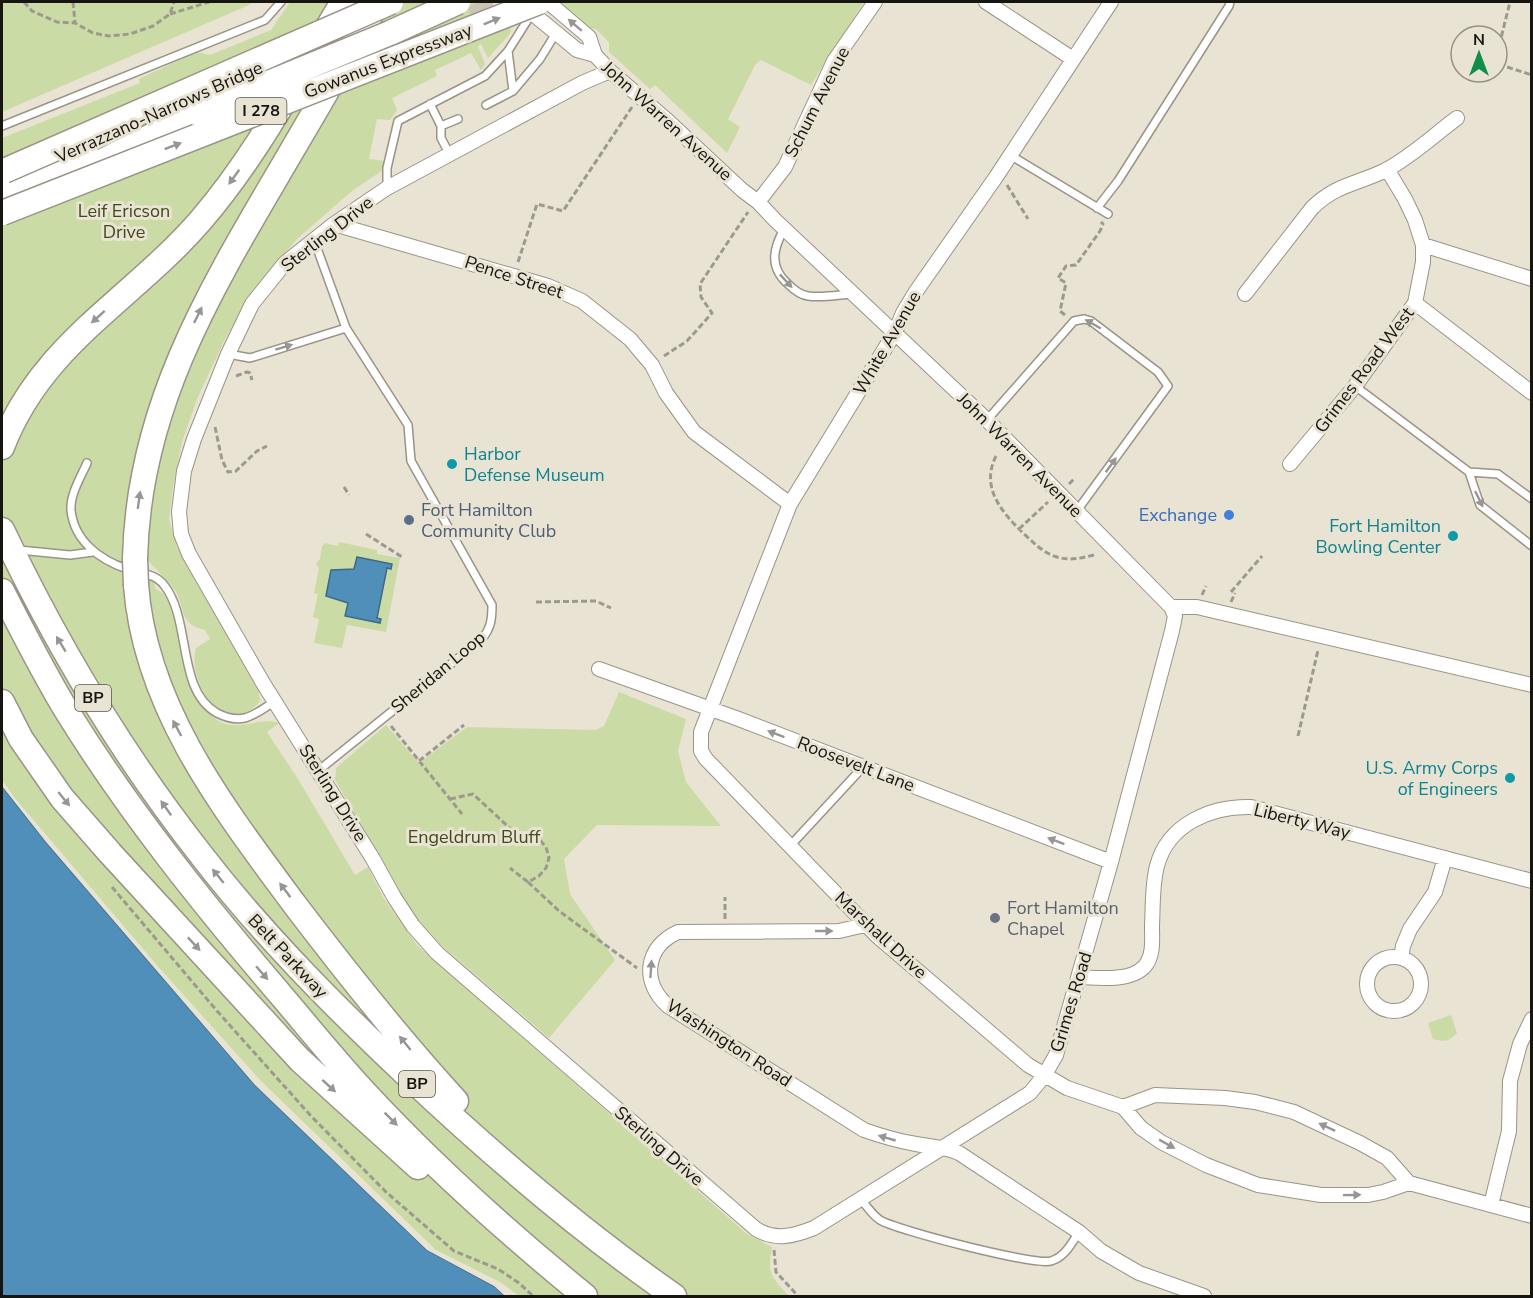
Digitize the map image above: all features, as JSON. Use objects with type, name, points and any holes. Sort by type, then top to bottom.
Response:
[{"type":"highway","points":[[5,439],[18,412],[42,375],[59,355],[172,251],[217,200],[252,152],[343,2]]},
{"type":"highway","points":[[378,2],[220,274],[186,342],[156,423],[138,501],[135,559],[141,625],[165,705],[191,754],[255,850],[331,953],[423,1066],[460,1105],[523,1167],[667,1292]]},
{"type":"highway","name":"I 278","points":[[316,41],[392,2]]},
{"type":"highway","name":"I 278","points":[[8,180],[392,2]]},
{"type":"highway","points":[[316,41],[384,22],[427,2]]},
{"type":"highway","name":"I 278","points":[[196,113],[369,42],[458,2]]},
{"type":"highway","name":"Gowanus Expressway","points":[[2,213],[530,5]]},
{"type":"highway","name":"Verrazzano-Narrows Bridge","points":[[8,180],[316,41]]},
{"type":"highway","points":[[8,180],[196,113]]},
{"type":"highway","points":[[2,213],[196,113]]},
{"type":"highway","name":"Belt Parkway","points":[[6,540],[44,616],[99,709],[163,804],[246,911],[342,1014],[444,1110],[533,1188],[667,1292]]},
{"type":"highway","name":"Belt Parkway","points":[[2,591],[67,711],[141,821],[224,928],[368,1096],[514,1238],[585,1296]]},
{"type":"highway","points":[[2,615],[67,711]]},
{"type":"highway","points":[[2,702],[30,752],[62,798],[300,1060],[497,1240],[566,1296]]},
{"type":"street","name":"John Warren Avenue","points":[[548,2],[589,37],[595,55],[610,71],[758,202],[895,332],[987,420],[1171,607]]},
{"type":"street","name":"Schum Avenue","points":[[758,202],[785,167],[834,62],[875,2]]},
{"type":"street","points":[[986,2],[1073,59]]},
{"type":"street","name":"White Avenue","points":[[710,709],[790,504],[895,332],[917,290],[1111,2]]},
{"type":"street","name":"John Warren Avenue","points":[[530,5],[556,33],[578,50],[595,55]]},
{"type":"street","name":"Sterling Drive","points":[[610,71],[387,188],[334,224],[285,263],[252,304],[201,419],[184,471],[180,492],[181,534],[189,554],[275,701],[413,926],[437,953],[756,1229],[776,1237]]},
{"type":"street","points":[[1245,294],[1312,208],[1324,196],[1387,169],[1457,118]]},
{"type":"street","name":"Grimes Road West","points":[[1290,464],[1355,386],[1415,303],[1423,262],[1423,245],[1415,220],[1387,169]]},
{"type":"street","name":"Pence Street","points":[[334,224],[548,286],[582,300],[630,339],[652,364],[666,393],[694,432],[790,504]]},
{"type":"street","points":[[1423,245],[1532,279]]},
{"type":"street","points":[[1415,303],[1532,393]]},
{"type":"street","points":[[1171,607],[1197,607],[1532,685]]},
{"type":"street","name":"Grimes Road","points":[[861,1200],[1030,1093],[1044,1076],[1056,1055],[1111,862],[1175,616],[1171,607]]},
{"type":"street","name":"Roosevelt Lane","points":[[599,669],[1111,862]]},
{"type":"street","name":"Marshall Drive","points":[[710,709],[701,732],[701,751],[706,759],[866,925],[1044,1076],[1067,1088],[1123,1107],[1141,1128],[1161,1142],[1206,1165],[1258,1185],[1321,1195],[1383,1192],[1409,1183]]},
{"type":"street","name":"Liberty Way","points":[[1079,977],[1112,977],[1130,974],[1144,967],[1151,956],[1154,886],[1157,865],[1164,850],[1174,835],[1189,821],[1232,806],[1251,807],[1532,881]]},
{"type":"street","points":[[1401,958],[1410,930],[1435,892],[1445,858]]},
{"type":"street","name":"Washington Road","points":[[866,925],[839,931],[678,932],[661,943],[654,953],[649,975],[659,998],[668,1006],[864,1130],[888,1139],[945,1147]]},
{"type":"street","points":[[1401,958],[1416,968],[1421,984],[1420,993],[1409,1007],[1392,1012],[1376,1005],[1370,998],[1366,980],[1375,964],[1383,959],[1401,958]]},
{"type":"street","points":[[1491,1205],[1509,1131],[1510,1081],[1520,1044],[1532,1019]]},
{"type":"street","points":[[1123,1107],[1155,1095],[1225,1098],[1255,1102],[1294,1112],[1387,1158],[1409,1183],[1532,1215]]},
{"type":"street","points":[[945,1147],[972,1161],[1079,1232],[1101,1251],[1139,1274],[1204,1296]]},
{"type":"street","points":[[776,1237],[796,1235],[814,1228],[861,1200]]},
{"type":"lane","points":[[2,126],[265,20],[281,2]]},
{"type":"lane","points":[[1097,208],[1118,181],[1230,2]]},
{"type":"lane","points":[[387,188],[387,168],[398,121],[485,76],[508,51],[530,5]]},
{"type":"lane","points":[[486,105],[513,91],[540,59],[556,33]]},
{"type":"lane","points":[[508,51],[513,91]]},
{"type":"lane","points":[[430,104],[441,126],[441,138],[450,155]]},
{"type":"lane","points":[[441,126],[458,119]]},
{"type":"lane","points":[[1010,155],[1108,214]]},
{"type":"lane","points":[[784,229],[776,245],[776,266],[781,278],[797,293],[809,296],[854,294]]},
{"type":"lane","name":"Sheridan Loop","points":[[314,240],[346,328],[408,425],[411,461],[492,605],[489,630],[482,639],[319,770]]},
{"type":"lane","points":[[987,420],[1074,321],[1084,319],[1091,321],[1158,372],[1168,386],[1076,512]]},
{"type":"lane","points":[[228,354],[250,358],[346,328]]},
{"type":"lane","points":[[1355,386],[1469,472],[1498,474],[1532,499]]},
{"type":"lane","points":[[87,464],[75,490],[71,509],[78,533],[93,552],[126,569],[150,575],[164,584],[177,610],[189,670],[199,695],[213,710],[228,718],[239,720],[256,714],[275,701]]},
{"type":"lane","points":[[1469,472],[1480,505],[1532,546]]},
{"type":"lane","points":[[6,540],[70,555],[93,552]]},
{"type":"lane","points":[[790,846],[863,767]]},
{"type":"lane","points":[[861,1200],[878,1219],[893,1227],[1022,1259],[1048,1262],[1062,1255],[1079,1232]]},
{"type":"path","points":[[24,2],[33,11],[57,22],[75,23],[93,33],[109,36],[130,34],[153,26],[170,14],[209,2]]},
{"type":"path","points":[[73,2],[75,23]]},
{"type":"path","points":[[170,14],[174,2]]},
{"type":"path","points":[[1504,24],[1510,2]]},
{"type":"path","points":[[1509,67],[1532,75]]},
{"type":"path","points":[[515,276],[537,204],[563,211],[635,104]]},
{"type":"path","points":[[1007,185],[1028,219]]},
{"type":"path","points":[[652,364],[687,341],[712,313],[701,297],[700,284],[748,212]]},
{"type":"path","points":[[1074,321],[1060,311],[1066,283],[1058,278],[1066,266],[1076,265],[1100,231],[1103,224],[1096,217]]},
{"type":"path","points":[[229,381],[247,372],[252,380]]},
{"type":"path","points":[[214,422],[222,460],[228,472],[236,471],[267,446]]},
{"type":"path","points":[[996,456],[991,475],[994,495],[1002,511],[1019,529],[1039,548],[1059,558],[1070,559],[1094,555]]},
{"type":"path","points":[[344,487],[349,495]]},
{"type":"path","points":[[1019,529],[1050,501]]},
{"type":"path","points":[[366,534],[402,557]]},
{"type":"path","points":[[1231,592],[1262,556]]},
{"type":"path","points":[[536,602],[596,602],[611,608]]},
{"type":"path","points":[[1298,736],[1319,648]]},
{"type":"path","points":[[384,717],[462,814]]},
{"type":"path","points":[[419,761],[464,725]]},
{"type":"path","points":[[450,799],[473,794],[514,832],[536,836],[542,841],[549,858],[546,868],[539,876],[528,882]]},
{"type":"path","points":[[510,868],[559,911],[643,973]]},
{"type":"path","points":[[725,897],[725,924]]},
{"type":"path","points":[[776,1237],[774,1260],[776,1272],[798,1296]]},
{"type":"green space","points":[[2,2],[253,2],[2,112]]},
{"type":"green space","name":"Leif Ericson Drive","points":[[290,2],[491,2],[511,30],[488,58],[481,44],[478,46],[485,64],[481,70],[471,53],[435,70],[437,76],[392,98],[397,110],[390,120],[377,119],[369,159],[385,161],[386,166],[352,191],[297,239],[259,285],[226,337],[197,399],[182,442],[169,520],[177,547],[258,686],[260,701],[247,712],[235,715],[223,712],[212,703],[197,677],[195,662],[196,648],[210,639],[205,630],[197,628],[188,621],[175,590],[148,560],[156,589],[164,594],[172,608],[191,688],[208,712],[225,724],[238,725],[267,721],[279,723],[267,732],[355,875],[368,867],[384,899],[417,945],[747,1234],[772,1247],[770,1270],[778,1284],[789,1296],[519,1296],[500,1282],[436,1250],[261,1081],[46,842],[2,780],[2,138],[140,83],[139,79],[196,52],[210,55],[271,30]]},
{"type":"green space","points":[[566,2],[864,2],[811,85],[761,60],[755,65],[728,119],[740,127],[727,153],[655,85],[650,89],[609,52],[609,42],[596,29],[584,28],[562,4]]},
{"type":"green space","points":[[339,542],[377,550],[377,554],[400,558],[386,632],[347,625],[342,648],[314,643],[319,619],[313,617],[318,594],[314,593],[319,568],[316,564],[320,559],[322,546],[325,543],[338,546]]},
{"type":"green space","name":"Engeldrum Bluff","points":[[619,692],[686,719],[678,751],[686,782],[721,826],[597,825],[564,859],[570,894],[615,960],[549,1038],[434,939],[408,907],[335,780],[336,768],[386,725],[419,763],[467,727],[596,730],[604,726]]},
{"type":"green space","points":[[1451,1015],[1457,1033],[1446,1040],[1433,1039],[1428,1023]]},
{"type":"water","points":[[357,557],[392,564],[391,569],[387,568],[377,618],[381,619],[380,623],[345,616],[348,603],[326,596],[331,570],[354,569]]},
{"type":"water","points":[[2,786],[46,842],[255,1085],[427,1250],[494,1286],[505,1296],[2,1296]]},
{"type":"pier","points":[[2,783],[257,1083],[429,1247],[496,1284],[508,1296],[427,1250],[255,1085],[46,842]]},
{"type":"tunnel","points":[[473,18],[506,2]]},
{"type":"place","name":"Harbor Defense Museum","points":[[452,464]]},
{"type":"place","name":"Exchange","points":[[1229,515]]},
{"type":"place","name":"Fort Hamilton Community Club","points":[[409,520]]},
{"type":"place","name":"Fort Hamilton Bowling Center","points":[[1453,536]]},
{"type":"place","name":"U.S. Army Corps of Engineers","points":[[1510,778]]},
{"type":"place","name":"Fort Hamilton Chapel","points":[[995,918]]}]
